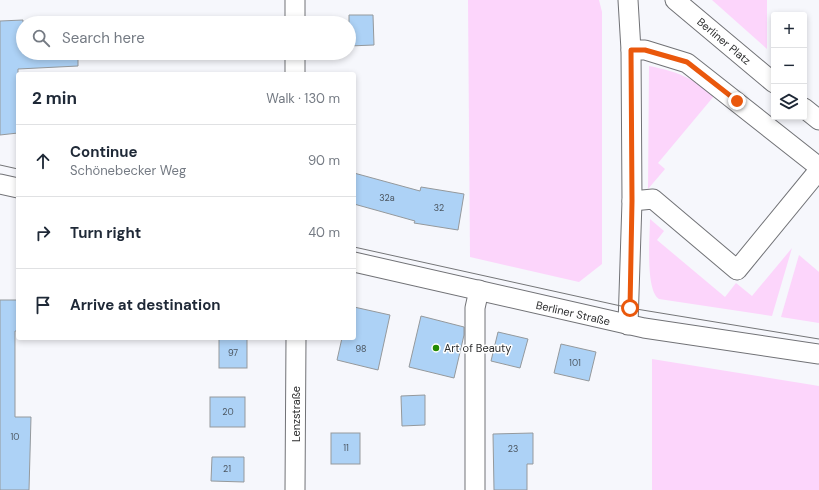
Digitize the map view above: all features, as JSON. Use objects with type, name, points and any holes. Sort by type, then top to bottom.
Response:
[{"type":"street","points":[[295,0],[295,16]]},
{"type":"street","points":[[628,0],[631,50],[632,201],[628,325]]},
{"type":"street","name":"Berliner Platz","points":[[675,0],[771,80]]},
{"type":"street","points":[[631,50],[645,50],[687,62],[819,167]]},
{"type":"street","points":[[295,60],[295,72]]},
{"type":"street","points":[[807,110],[819,120]]},
{"type":"street","points":[[632,201],[653,199],[737,270],[819,170]]},
{"type":"street","points":[[0,184],[16,188]]},
{"type":"street","name":"Berliner Straße","points":[[356,262],[628,325],[819,354]]},
{"type":"street","points":[[476,490],[475,308],[479,290]]},
{"type":"street","name":"Lenzstraße","points":[[296,340],[296,490]]},
{"type":"shaded area","points":[[468,0],[599,0],[602,12],[602,264],[579,282],[470,257]]},
{"type":"shaded area","points":[[712,0],[767,0],[767,49]]},
{"type":"shaded area","points":[[649,66],[684,76],[714,96],[658,163],[665,169],[648,189]]},
{"type":"shaded area","points":[[650,219],[664,231],[657,240],[725,297],[736,283],[752,296],[792,248],[772,316],[659,299],[655,294],[650,274]]},
{"type":"shaded area","points":[[799,255],[819,272],[819,323],[781,317]]},
{"type":"shaded area","points":[[652,359],[819,386],[819,490],[652,490]]},
{"type":"building","points":[[373,15],[374,45],[356,46],[356,16],[349,16]]},
{"type":"building","points":[[16,20],[16,60],[78,60],[78,66],[18,69],[18,72],[16,72],[16,133],[0,135],[0,21]]},
{"type":"building","points":[[356,174],[420,191],[421,187],[464,194],[458,230],[414,223],[415,221],[356,205]]},
{"type":"building","points":[[0,300],[16,300],[15,417],[31,417],[29,490],[0,490]]},
{"type":"building","points":[[356,307],[390,315],[378,370],[337,360],[342,340],[356,340]]},
{"type":"building","points":[[421,316],[464,327],[464,335],[454,378],[409,367]]},
{"type":"building","points":[[498,332],[528,339],[520,368],[491,361]]},
{"type":"building","points":[[219,340],[247,340],[247,368],[219,368]]},
{"type":"building","points":[[561,344],[596,352],[589,381],[554,373]]},
{"type":"building","points":[[425,395],[425,425],[402,426],[401,396]]},
{"type":"building","points":[[210,397],[245,397],[245,427],[210,427]]},
{"type":"building","points":[[331,433],[360,433],[360,464],[331,464]]},
{"type":"building","points":[[533,433],[533,464],[527,464],[527,490],[494,490],[493,434]]},
{"type":"building","points":[[212,457],[244,457],[244,482],[211,481]]},
{"type":"tram line","points":[[0,165],[16,169]]},
{"type":"tram line","points":[[356,247],[630,308],[819,339]]},
{"type":"place","name":"Art of Beauty","points":[[436,348]]},
{"type":"route","points":[[630,308],[629,290],[632,201],[631,50],[645,50],[687,62],[737,101]]}]
